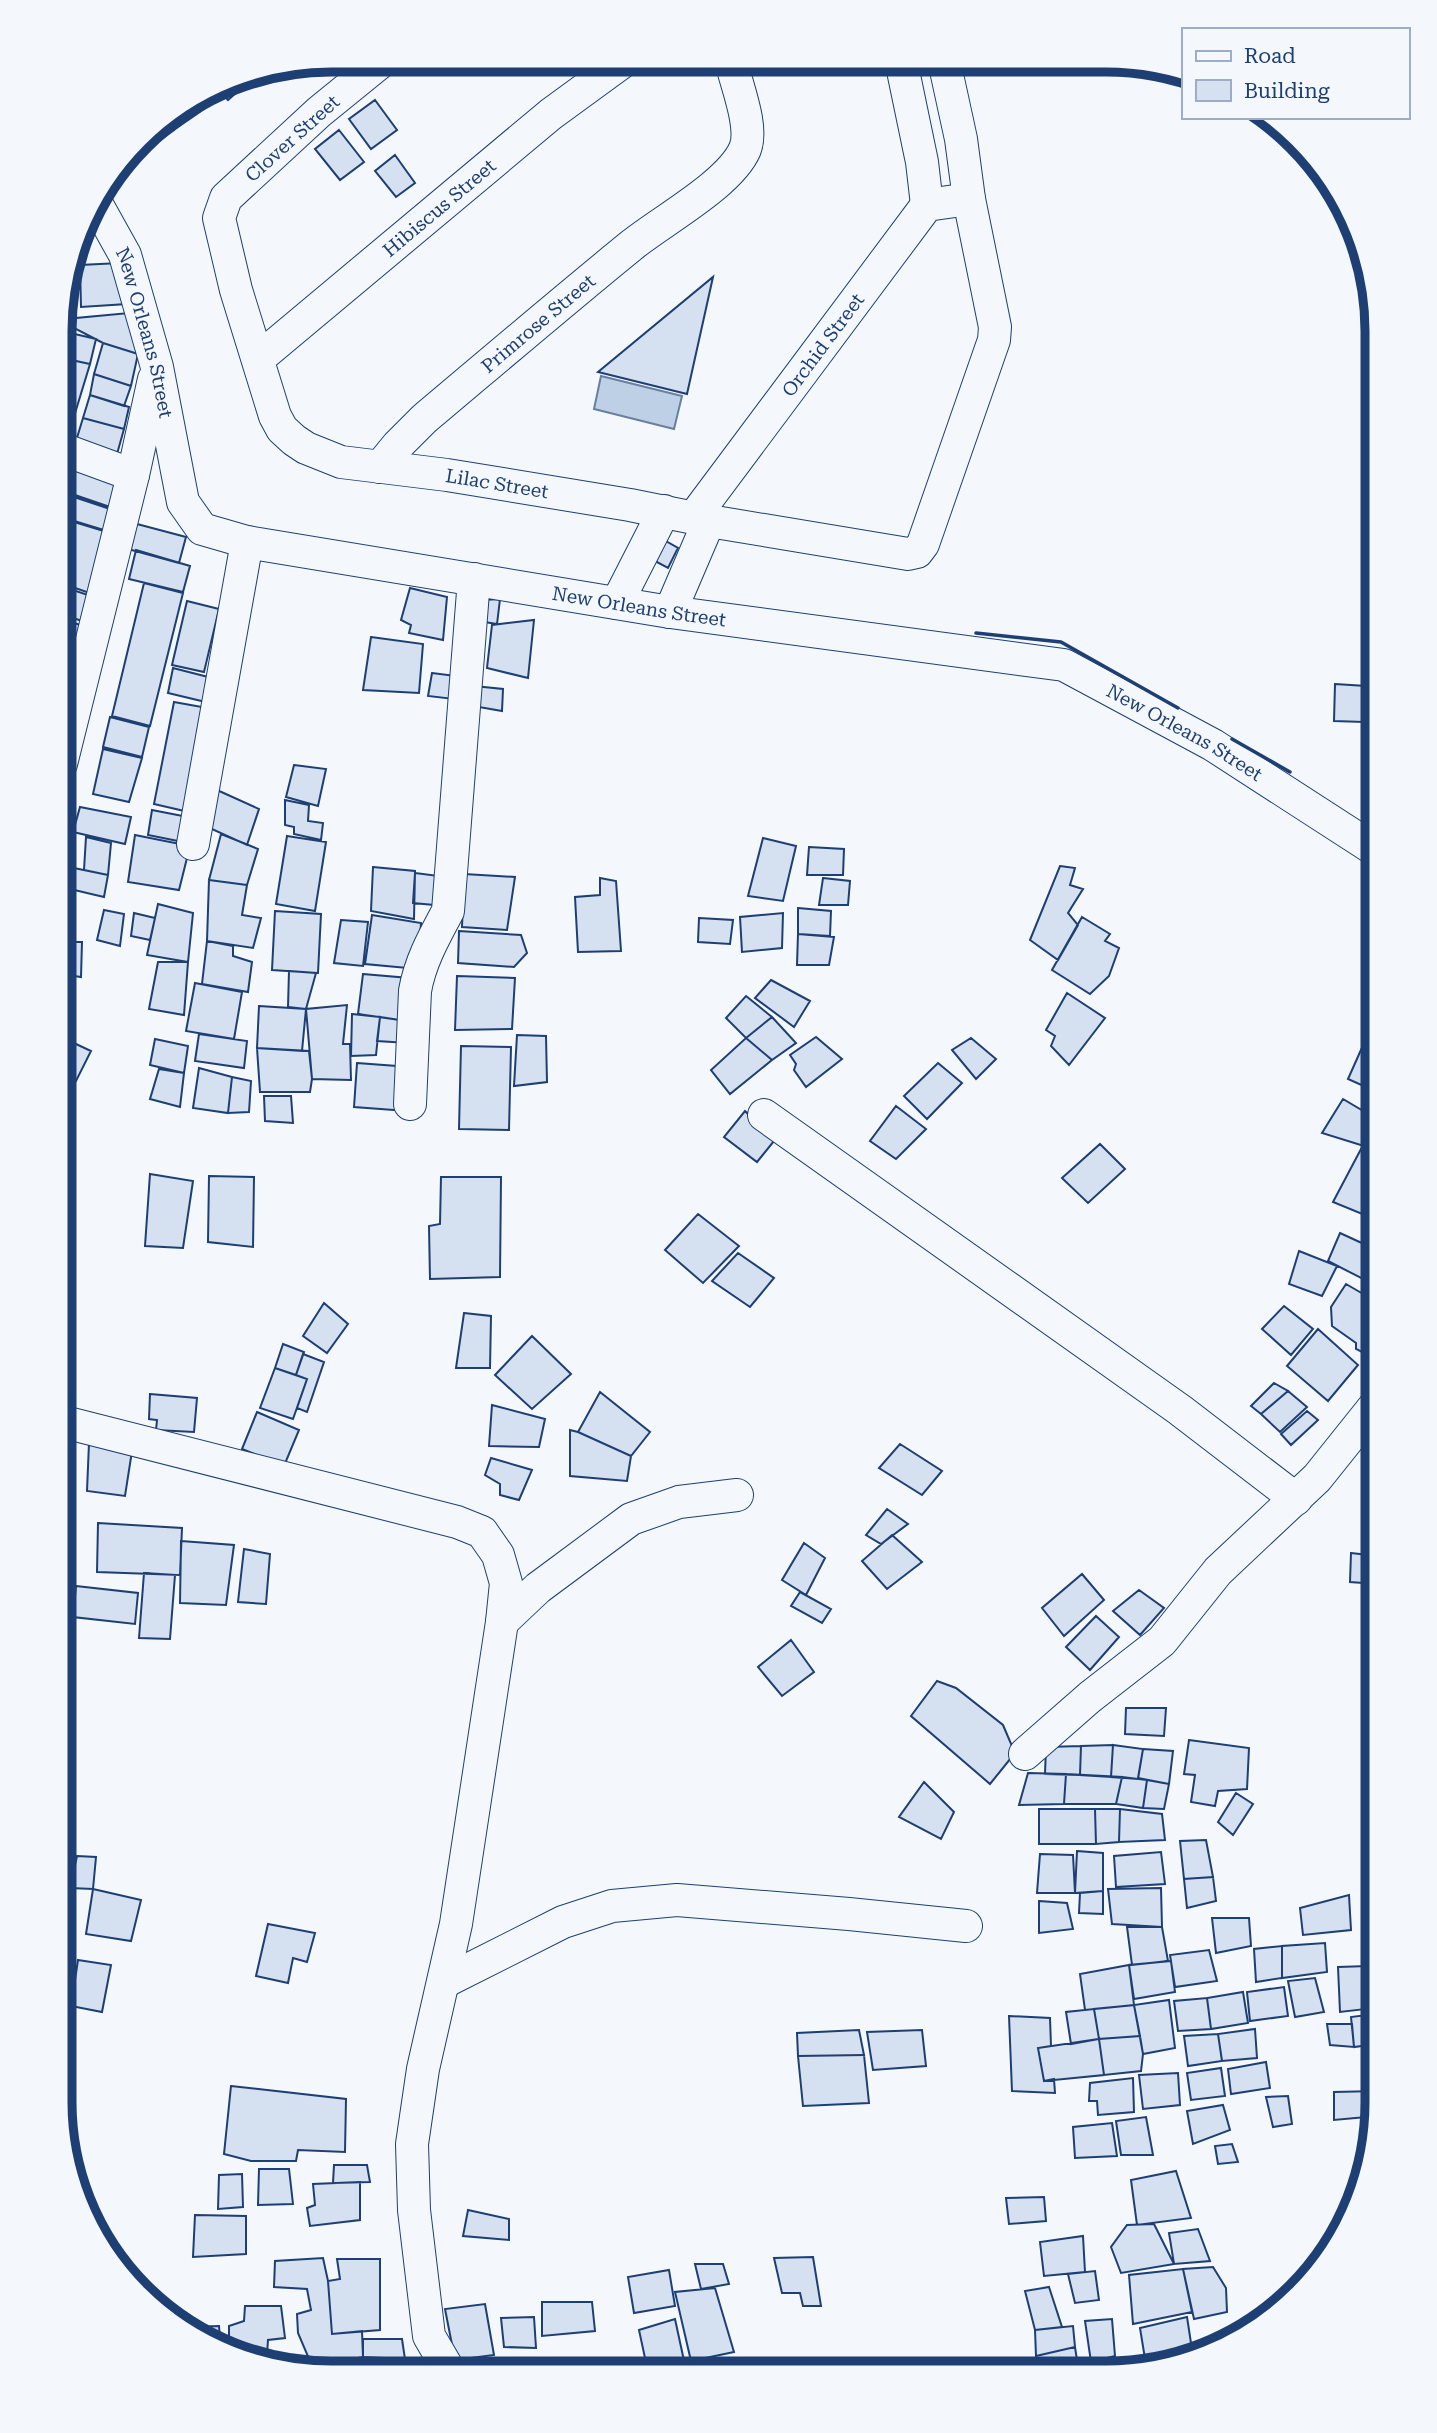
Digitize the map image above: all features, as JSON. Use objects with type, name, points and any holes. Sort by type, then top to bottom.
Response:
[{"type":"street","name":"Clover Street","points":[[221,228],[219,218],[226,198],[319,112],[368,72]]},
{"type":"street","name":"Hibiscus Street","points":[[258,359],[551,114],[609,72]]},
{"type":"street","name":"Primrose Street","points":[[380,467],[424,419],[635,243],[733,167],[740,159],[748,136],[733,72]]},
{"type":"street","points":[[903,72],[922,162],[927,205],[969,200],[961,139],[946,72]]},
{"type":"street","name":"Lilac Street","points":[[221,228],[236,290],[275,416],[282,429],[306,448],[341,462],[689,516],[908,554],[918,552],[923,544],[994,340],[993,315],[969,200]]},
{"type":"street","name":"Orchid Street","points":[[689,516],[927,205]]},
{"type":"street","name":"New Orleans Street","points":[[101,211],[125,255],[157,367],[183,502],[202,529],[247,542],[670,612],[1064,664],[1213,745],[1365,842]]},
{"type":"street","points":[[72,720],[157,367]]},
{"type":"street","points":[[72,453],[133,475]]},
{"type":"street","points":[[617,603],[689,516]]},
{"type":"street","points":[[670,612],[689,516]]},
{"type":"street","points":[[193,844],[247,542]]},
{"type":"street","points":[[410,1104],[418,975],[424,957],[448,911],[474,579]]},
{"type":"street","points":[[764,1115],[1180,1410],[1296,1499]]},
{"type":"street","points":[[1024,1754],[1090,1697],[1162,1641],[1218,1570],[1317,1478],[1365,1418]]},
{"type":"street","points":[[72,1424],[457,1522],[482,1532],[498,1555],[506,1583],[502,1622],[456,1924],[423,2069],[412,2144],[414,2210],[429,2336],[444,2361]]},
{"type":"street","points":[[502,1622],[538,1588],[631,1519],[679,1502],[737,1495]]},
{"type":"street","points":[[444,1982],[563,1922],[612,1906],[677,1900],[966,1926]]},
{"type":"water","points":[[601,376],[682,396],[674,429],[594,409]]},
{"type":"building","points":[[244,86],[228,100],[223,95]]},
{"type":"building","points":[[217,98],[204,109],[202,106]]},
{"type":"building","points":[[375,100],[397,130],[371,149],[349,119]]},
{"type":"building","points":[[202,106],[204,109],[188,120],[185,116]]},
{"type":"building","points":[[185,116],[188,120],[174,130],[171,127]]},
{"type":"building","points":[[171,127],[174,130],[156,143],[155,141]]},
{"type":"building","points":[[339,130],[364,162],[340,180],[315,149]]},
{"type":"building","points":[[395,155],[415,183],[396,197],[375,171]]},
{"type":"building","points":[[120,263],[127,304],[81,307],[81,265]]},
{"type":"building","points":[[713,277],[687,394],[598,372]]},
{"type":"building","points":[[129,313],[138,354],[103,343],[74,328],[76,318]]},
{"type":"building","points":[[72,333],[96,339],[90,364],[72,360]]},
{"type":"building","points":[[103,343],[138,354],[131,386],[94,374]]},
{"type":"building","points":[[72,360],[90,364],[72,423]]},
{"type":"building","points":[[94,374],[131,386],[124,406],[90,395]]},
{"type":"building","points":[[90,395],[129,407],[124,429],[83,418]]},
{"type":"building","points":[[83,418],[124,429],[117,454],[76,441]]},
{"type":"building","points":[[76,469],[118,483],[110,507],[72,494]]},
{"type":"building","points":[[72,496],[113,510],[107,531],[72,520]]},
{"type":"building","points":[[72,521],[107,532],[95,595],[72,587]]},
{"type":"building","points":[[137,524],[186,537],[179,563],[128,549]]},
{"type":"building","points":[[664,540],[678,548],[668,568],[653,560]]},
{"type":"building","points":[[136,550],[190,566],[183,592],[129,579]]},
{"type":"building","points":[[144,583],[183,593],[150,726],[112,716]]},
{"type":"building","points":[[410,588],[447,597],[443,640],[409,633],[411,625],[401,620]]},
{"type":"building","points":[[72,590],[94,597],[85,622],[72,618]]},
{"type":"building","points":[[500,599],[497,624],[478,621],[483,600]]},
{"type":"building","points":[[187,601],[219,609],[204,672],[172,665]]},
{"type":"building","points":[[534,620],[528,678],[487,668],[492,625]]},
{"type":"building","points":[[72,622],[87,627],[76,666],[72,665]]},
{"type":"building","points":[[371,637],[423,644],[419,693],[363,690]]},
{"type":"building","points":[[173,668],[220,680],[214,704],[168,693]]},
{"type":"building","points":[[432,673],[464,677],[462,700],[428,696]]},
{"type":"building","points":[[1335,684],[1365,686],[1364,722],[1334,721]]},
{"type":"building","points":[[474,686],[503,689],[502,711],[473,706]]},
{"type":"building","points":[[174,702],[213,709],[193,813],[154,804]]},
{"type":"building","points":[[110,717],[149,727],[142,757],[103,747]]},
{"type":"building","points":[[103,749],[142,758],[129,802],[93,794]]},
{"type":"building","points":[[294,765],[326,769],[318,806],[286,797]]},
{"type":"building","points":[[217,790],[259,809],[247,845],[203,825]]},
{"type":"building","points":[[285,800],[309,805],[308,821],[323,823],[321,840],[294,834],[294,827],[285,825]]},
{"type":"building","points":[[80,807],[131,817],[125,844],[73,832]]},
{"type":"building","points":[[152,810],[193,818],[188,843],[148,835]]},
{"type":"building","points":[[221,834],[258,849],[247,885],[209,880]]},
{"type":"building","points":[[135,835],[190,846],[179,890],[128,882]]},
{"type":"building","points":[[287,836],[326,842],[315,911],[276,904]]},
{"type":"building","points":[[86,837],[111,843],[108,875],[84,870]]},
{"type":"building","points":[[763,838],[796,846],[783,901],[748,896]]},
{"type":"building","points":[[809,847],[844,849],[843,875],[807,875]]},
{"type":"building","points":[[1060,866],[1075,868],[1070,885],[1083,889],[1068,913],[1078,925],[1058,960],[1030,940]]},
{"type":"building","points":[[373,867],[415,871],[414,919],[371,911]]},
{"type":"building","points":[[74,868],[108,875],[104,897],[72,889]]},
{"type":"building","points":[[415,873],[447,877],[445,906],[413,903]]},
{"type":"building","points":[[464,874],[515,877],[507,930],[462,927]]},
{"type":"building","points":[[600,878],[616,881],[621,951],[578,952],[575,897],[600,895]]},
{"type":"building","points":[[823,878],[850,881],[848,905],[819,905]]},
{"type":"building","points":[[209,880],[247,885],[242,915],[261,918],[253,948],[207,941]]},
{"type":"building","points":[[158,904],[193,913],[188,962],[147,955]]},
{"type":"building","points":[[798,908],[831,911],[830,936],[798,934]]},
{"type":"building","points":[[104,910],[124,914],[120,946],[97,940]]},
{"type":"building","points":[[275,911],[321,914],[318,973],[272,970]]},
{"type":"building","points":[[134,913],[155,918],[150,940],[131,936]]},
{"type":"building","points":[[783,913],[782,948],[742,952],[740,917]]},
{"type":"building","points":[[372,915],[421,923],[418,969],[365,964]]},
{"type":"building","points":[[1082,917],[1110,934],[1105,941],[1119,948],[1109,976],[1090,994],[1052,970]]},
{"type":"building","points":[[699,918],[733,920],[730,944],[698,942]]},
{"type":"building","points":[[341,920],[368,922],[363,966],[334,963]]},
{"type":"building","points":[[459,931],[521,935],[527,953],[514,967],[458,963]]},
{"type":"building","points":[[798,934],[834,937],[829,965],[797,965]]},
{"type":"building","points":[[207,941],[233,946],[233,956],[252,962],[248,992],[202,984]]},
{"type":"building","points":[[72,942],[82,942],[81,977],[72,976]]},
{"type":"building","points":[[158,962],[188,962],[184,1015],[149,1009]]},
{"type":"building","points":[[289,971],[316,973],[306,1009],[288,1007]]},
{"type":"building","points":[[363,974],[409,978],[407,1021],[358,1014]]},
{"type":"building","points":[[457,976],[515,978],[512,1029],[455,1030]]},
{"type":"building","points":[[771,980],[810,1001],[794,1027],[755,998]]},
{"type":"building","points":[[195,983],[242,992],[234,1039],[186,1031]]},
{"type":"building","points":[[1067,993],[1105,1018],[1069,1065],[1051,1046],[1055,1036],[1046,1030]]},
{"type":"building","points":[[746,996],[772,1017],[746,1038],[726,1018]]},
{"type":"building","points":[[347,1005],[343,1044],[350,1044],[351,1080],[312,1079],[306,1009]]},
{"type":"building","points":[[259,1006],[306,1009],[302,1051],[257,1048]]},
{"type":"building","points":[[352,1014],[380,1017],[376,1055],[351,1056]]},
{"type":"building","points":[[380,1017],[407,1021],[408,1043],[377,1041]]},
{"type":"building","points":[[772,1017],[796,1043],[772,1060],[746,1038]]},
{"type":"building","points":[[199,1034],[247,1041],[244,1068],[195,1061]]},
{"type":"building","points":[[517,1035],[546,1036],[547,1082],[514,1086]]},
{"type":"building","points":[[816,1037],[842,1059],[806,1087],[794,1070],[796,1064],[790,1055]]},
{"type":"building","points":[[746,1038],[772,1060],[730,1094],[711,1070]]},
{"type":"building","points":[[971,1038],[996,1059],[976,1079],[952,1050]]},
{"type":"building","points":[[155,1039],[188,1046],[184,1073],[150,1065]]},
{"type":"building","points":[[1365,1041],[1365,1087],[1348,1079]]},
{"type":"building","points":[[72,1042],[91,1051],[76,1081],[72,1079]]},
{"type":"building","points":[[461,1046],[511,1047],[509,1130],[459,1129]]},
{"type":"building","points":[[257,1048],[309,1051],[312,1079],[310,1092],[260,1092]]},
{"type":"building","points":[[357,1063],[410,1067],[407,1111],[354,1107]]},
{"type":"building","points":[[938,1063],[962,1083],[927,1119],[904,1096]]},
{"type":"building","points":[[199,1068],[232,1077],[228,1113],[193,1108]]},
{"type":"building","points":[[159,1069],[184,1073],[180,1107],[150,1099]]},
{"type":"building","points":[[232,1077],[251,1081],[249,1112],[228,1113]]},
{"type":"building","points":[[264,1096],[291,1096],[293,1123],[265,1121]]},
{"type":"building","points":[[1343,1099],[1365,1112],[1364,1146],[1322,1133]]},
{"type":"building","points":[[896,1106],[926,1129],[896,1159],[870,1141]]},
{"type":"building","points":[[745,1111],[774,1141],[757,1162],[724,1137]]},
{"type":"building","points":[[1100,1144],[1125,1169],[1088,1203],[1062,1178]]},
{"type":"building","points":[[1361,1149],[1365,1150],[1365,1215],[1333,1202]]},
{"type":"building","points":[[150,1174],[193,1181],[183,1248],[145,1246]]},
{"type":"building","points":[[209,1176],[254,1177],[253,1247],[208,1242]]},
{"type":"building","points":[[441,1177],[501,1177],[500,1277],[430,1279],[429,1226],[440,1224]]},
{"type":"building","points":[[698,1214],[739,1246],[703,1283],[665,1250]]},
{"type":"building","points":[[1340,1233],[1365,1244],[1365,1280],[1328,1261]]},
{"type":"building","points":[[1299,1251],[1337,1266],[1322,1296],[1289,1284]]},
{"type":"building","points":[[738,1253],[774,1278],[750,1307],[712,1281]]},
{"type":"building","points":[[1346,1284],[1365,1295],[1365,1354],[1356,1349],[1356,1343],[1332,1326],[1331,1307]]},
{"type":"building","points":[[324,1303],[348,1324],[327,1353],[303,1336]]},
{"type":"building","points":[[1284,1306],[1313,1329],[1291,1355],[1262,1329]]},
{"type":"building","points":[[464,1313],[491,1316],[490,1368],[456,1368]]},
{"type":"building","points":[[1318,1329],[1358,1365],[1328,1401],[1287,1366]]},
{"type":"building","points":[[532,1336],[571,1374],[532,1409],[495,1375]]},
{"type":"building","points":[[283,1344],[304,1352],[296,1375],[275,1368]]},
{"type":"building","points":[[303,1354],[324,1362],[307,1412],[297,1408],[307,1379],[296,1375]]},
{"type":"building","points":[[275,1368],[307,1379],[293,1419],[260,1408]]},
{"type":"building","points":[[1274,1383],[1288,1391],[1261,1414],[1251,1406]]},
{"type":"building","points":[[1288,1391],[1307,1407],[1280,1432],[1261,1414]]},
{"type":"building","points":[[600,1392],[650,1432],[631,1456],[578,1432]]},
{"type":"building","points":[[150,1394],[197,1398],[194,1432],[156,1430],[157,1420],[149,1419]]},
{"type":"building","points":[[492,1405],[545,1419],[539,1447],[489,1446]]},
{"type":"building","points":[[1307,1411],[1318,1420],[1291,1445],[1281,1434]]},
{"type":"building","points":[[257,1412],[299,1430],[284,1466],[242,1449]]},
{"type":"building","points":[[570,1430],[631,1456],[627,1481],[570,1476]]},
{"type":"building","points":[[89,1443],[132,1451],[125,1496],[87,1491]]},
{"type":"building","points":[[900,1444],[942,1471],[922,1495],[879,1468]]},
{"type":"building","points":[[491,1458],[532,1470],[519,1500],[500,1495],[500,1484],[485,1475]]},
{"type":"building","points":[[887,1509],[908,1524],[881,1544],[866,1535]]},
{"type":"building","points":[[98,1523],[182,1528],[180,1575],[97,1572]]},
{"type":"building","points":[[892,1535],[922,1562],[887,1589],[862,1561]]},
{"type":"building","points":[[181,1541],[234,1545],[226,1605],[180,1603]]},
{"type":"building","points":[[804,1543],[825,1558],[806,1595],[782,1580]]},
{"type":"building","points":[[244,1549],[270,1554],[266,1604],[238,1602]]},
{"type":"building","points":[[1351,1553],[1365,1555],[1365,1583],[1350,1582]]},
{"type":"building","points":[[144,1573],[175,1575],[170,1639],[139,1638]]},
{"type":"building","points":[[1082,1574],[1104,1600],[1064,1636],[1042,1608]]},
{"type":"building","points":[[76,1586],[138,1593],[135,1624],[73,1617]]},
{"type":"building","points":[[1139,1590],[1164,1608],[1140,1635],[1113,1611]]},
{"type":"building","points":[[800,1592],[831,1609],[822,1623],[791,1606]]},
{"type":"building","points":[[1096,1616],[1119,1637],[1090,1670],[1066,1647]]},
{"type":"building","points":[[791,1640],[814,1672],[782,1696],[758,1667]]},
{"type":"building","points":[[937,1681],[956,1688],[1003,1725],[1015,1753],[990,1784],[911,1716]]},
{"type":"building","points":[[1126,1708],[1166,1708],[1164,1736],[1125,1734]]},
{"type":"building","points":[[1189,1740],[1249,1748],[1247,1789],[1218,1791],[1215,1806],[1191,1802],[1195,1775],[1184,1774]]},
{"type":"building","points":[[1113,1745],[1143,1749],[1138,1779],[1111,1777]]},
{"type":"building","points":[[1113,1745],[1111,1777],[1080,1775],[1081,1746]]},
{"type":"building","points":[[1081,1746],[1080,1775],[1045,1774],[1046,1747]]},
{"type":"building","points":[[1143,1749],[1173,1751],[1169,1784],[1138,1778]]},
{"type":"building","points":[[1028,1773],[1066,1774],[1064,1804],[1019,1805]]},
{"type":"building","points":[[1066,1774],[1122,1777],[1116,1804],[1064,1804]]},
{"type":"building","points":[[1122,1777],[1147,1780],[1143,1808],[1116,1804]]},
{"type":"building","points":[[1147,1780],[1169,1784],[1164,1809],[1143,1808]]},
{"type":"building","points":[[924,1782],[954,1812],[941,1839],[899,1817]]},
{"type":"building","points":[[1236,1793],[1253,1804],[1233,1835],[1218,1822]]},
{"type":"building","points":[[1039,1809],[1095,1809],[1096,1844],[1039,1844]]},
{"type":"building","points":[[1095,1809],[1120,1809],[1119,1842],[1096,1844]]},
{"type":"building","points":[[1120,1809],[1162,1814],[1165,1840],[1119,1842]]},
{"type":"building","points":[[1206,1840],[1213,1877],[1184,1879],[1180,1841]]},
{"type":"building","points":[[1077,1851],[1103,1853],[1103,1891],[1075,1893]]},
{"type":"building","points":[[1161,1852],[1165,1884],[1116,1887],[1114,1856]]},
{"type":"building","points":[[1040,1854],[1073,1855],[1075,1893],[1037,1893]]},
{"type":"building","points":[[77,1856],[96,1857],[93,1889],[72,1888]]},
{"type":"building","points":[[1213,1877],[1216,1901],[1187,1908],[1184,1879]]},
{"type":"building","points":[[1161,1888],[1162,1927],[1112,1924],[1108,1889]]},
{"type":"building","points":[[93,1889],[141,1900],[131,1941],[86,1934]]},
{"type":"building","points":[[1103,1891],[1103,1914],[1079,1913],[1080,1893]]},
{"type":"building","points":[[1349,1895],[1351,1930],[1303,1935],[1300,1908]]},
{"type":"building","points":[[1039,1901],[1067,1903],[1073,1929],[1039,1933]]},
{"type":"building","points":[[1212,1918],[1249,1918],[1251,1946],[1216,1953]]},
{"type":"building","points":[[268,1924],[315,1933],[307,1962],[293,1958],[288,1983],[256,1976]]},
{"type":"building","points":[[1127,1927],[1162,1927],[1168,1961],[1132,1965]]},
{"type":"building","points":[[1325,1943],[1327,1972],[1282,1978],[1282,1946]]},
{"type":"building","points":[[1282,1946],[1282,1978],[1256,1982],[1254,1949]]},
{"type":"building","points":[[1209,1950],[1217,1981],[1175,1987],[1170,1955]]},
{"type":"building","points":[[78,1960],[111,1965],[102,2012],[72,2006]]},
{"type":"building","points":[[1171,1961],[1175,1992],[1134,1999],[1129,1965]]},
{"type":"building","points":[[1129,1965],[1134,2005],[1085,2010],[1080,1974]]},
{"type":"building","points":[[1365,1966],[1365,2009],[1340,2012],[1338,1967]]},
{"type":"building","points":[[1315,1978],[1324,2012],[1295,2017],[1288,1981]]},
{"type":"building","points":[[1284,1987],[1288,2016],[1250,2021],[1247,1992]]},
{"type":"building","points":[[1243,1992],[1248,2023],[1211,2029],[1207,1998]]},
{"type":"building","points":[[1207,1998],[1211,2029],[1178,2031],[1174,2001]]},
{"type":"building","points":[[1169,2000],[1175,2048],[1143,2054],[1134,2005]]},
{"type":"building","points":[[1134,2005],[1140,2036],[1099,2039],[1094,2009]]},
{"type":"building","points":[[1094,2009],[1099,2039],[1071,2044],[1066,2012]]},
{"type":"building","points":[[1365,2015],[1365,2046],[1354,2047],[1351,2017]]},
{"type":"building","points":[[1009,2016],[1050,2018],[1051,2046],[1038,2048],[1044,2081],[1054,2079],[1055,2093],[1012,2091]]},
{"type":"building","points":[[1327,2024],[1352,2024],[1354,2047],[1330,2045]]},
{"type":"building","points":[[1255,2029],[1257,2058],[1222,2061],[1218,2034]]},
{"type":"building","points":[[859,2030],[864,2055],[798,2056],[797,2033]]},
{"type":"building","points":[[922,2030],[926,2066],[873,2070],[867,2032]]},
{"type":"building","points":[[1218,2034],[1222,2061],[1188,2066],[1184,2036]]},
{"type":"building","points":[[1140,2036],[1143,2054],[1141,2071],[1104,2075],[1099,2039]]},
{"type":"building","points":[[1099,2039],[1104,2075],[1044,2081],[1038,2048]]},
{"type":"building","points":[[864,2055],[869,2103],[803,2106],[798,2056]]},
{"type":"building","points":[[1266,2062],[1270,2088],[1231,2094],[1228,2069]]},
{"type":"building","points":[[1221,2068],[1225,2096],[1191,2100],[1187,2073]]},
{"type":"building","points":[[1178,2073],[1180,2105],[1143,2109],[1139,2075]]},
{"type":"building","points":[[1133,2078],[1134,2112],[1098,2115],[1097,2101],[1089,2101],[1090,2083]]},
{"type":"building","points":[[231,2086],[346,2099],[345,2152],[298,2150],[296,2161],[251,2161],[224,2154]]},
{"type":"building","points":[[1365,2091],[1365,2117],[1334,2120],[1334,2092]]},
{"type":"building","points":[[1288,2096],[1292,2124],[1273,2127],[1266,2097]]},
{"type":"building","points":[[1223,2105],[1230,2130],[1193,2144],[1187,2111]]},
{"type":"building","points":[[1146,2117],[1153,2155],[1121,2155],[1116,2121]]},
{"type":"building","points":[[1112,2123],[1117,2156],[1075,2158],[1073,2127]]},
{"type":"building","points":[[1232,2144],[1238,2162],[1218,2164],[1215,2146]]},
{"type":"building","points":[[334,2165],[367,2165],[370,2182],[333,2183]]},
{"type":"building","points":[[259,2169],[289,2169],[293,2204],[258,2205]]},
{"type":"building","points":[[1176,2171],[1191,2218],[1137,2225],[1131,2180]]},
{"type":"building","points":[[242,2174],[243,2207],[218,2209],[219,2175]]},
{"type":"building","points":[[360,2182],[360,2220],[310,2226],[307,2208],[315,2205],[313,2184]]},
{"type":"building","points":[[1044,2197],[1046,2221],[1009,2224],[1006,2198]]},
{"type":"building","points":[[468,2210],[509,2219],[509,2240],[463,2236]]},
{"type":"building","points":[[195,2215],[246,2216],[246,2254],[193,2257]]},
{"type":"building","points":[[1154,2224],[1174,2264],[1121,2273],[1111,2247],[1127,2225]]},
{"type":"building","points":[[1198,2229],[1210,2261],[1174,2264],[1169,2233]]},
{"type":"building","points":[[1083,2236],[1085,2272],[1044,2276],[1040,2242]]},
{"type":"building","points":[[813,2257],[821,2306],[803,2306],[800,2293],[782,2293],[774,2258]]},
{"type":"building","points":[[323,2258],[328,2281],[332,2334],[362,2331],[363,2357],[340,2361],[310,2360],[298,2333],[297,2314],[311,2310],[307,2289],[274,2287],[275,2261]]},
{"type":"building","points":[[337,2259],[380,2259],[380,2330],[332,2334],[328,2281],[340,2279]]},
{"type":"building","points":[[695,2264],[723,2264],[729,2284],[701,2289]]},
{"type":"building","points":[[1213,2267],[1226,2288],[1227,2312],[1194,2319],[1183,2269]]},
{"type":"building","points":[[1183,2269],[1192,2312],[1133,2324],[1129,2275]]},
{"type":"building","points":[[669,2270],[675,2306],[634,2313],[628,2277]]},
{"type":"building","points":[[1095,2271],[1099,2300],[1075,2303],[1068,2274]]},
{"type":"building","points":[[1049,2287],[1062,2327],[1035,2330],[1025,2291]]},
{"type":"building","points":[[715,2288],[734,2352],[691,2361],[675,2292]]},
{"type":"building","points":[[542,2302],[592,2302],[595,2331],[542,2336]]},
{"type":"building","points":[[485,2304],[494,2355],[455,2360],[445,2309]]},
{"type":"building","points":[[245,2306],[281,2306],[285,2338],[268,2340],[267,2353],[229,2341],[229,2326],[244,2321]]},
{"type":"building","points":[[534,2317],[536,2348],[504,2347],[501,2318]]},
{"type":"building","points":[[1187,2317],[1192,2347],[1145,2358],[1140,2328]]},
{"type":"building","points":[[675,2319],[684,2361],[646,2361],[639,2330]]},
{"type":"building","points":[[1112,2319],[1115,2356],[1091,2361],[1085,2321]]},
{"type":"building","points":[[219,2326],[220,2337],[216,2335],[200,2327]]},
{"type":"building","points":[[1073,2326],[1075,2347],[1036,2356],[1035,2330]]},
{"type":"building","points":[[363,2339],[402,2339],[405,2359],[363,2357]]},
{"type":"building","points":[[1075,2347],[1077,2361],[1036,2361],[1036,2356]]},
{"type":"wall","points":[[976,633],[1061,642],[1178,708]]},
{"type":"wall","points":[[1232,739],[1290,772]]}]
